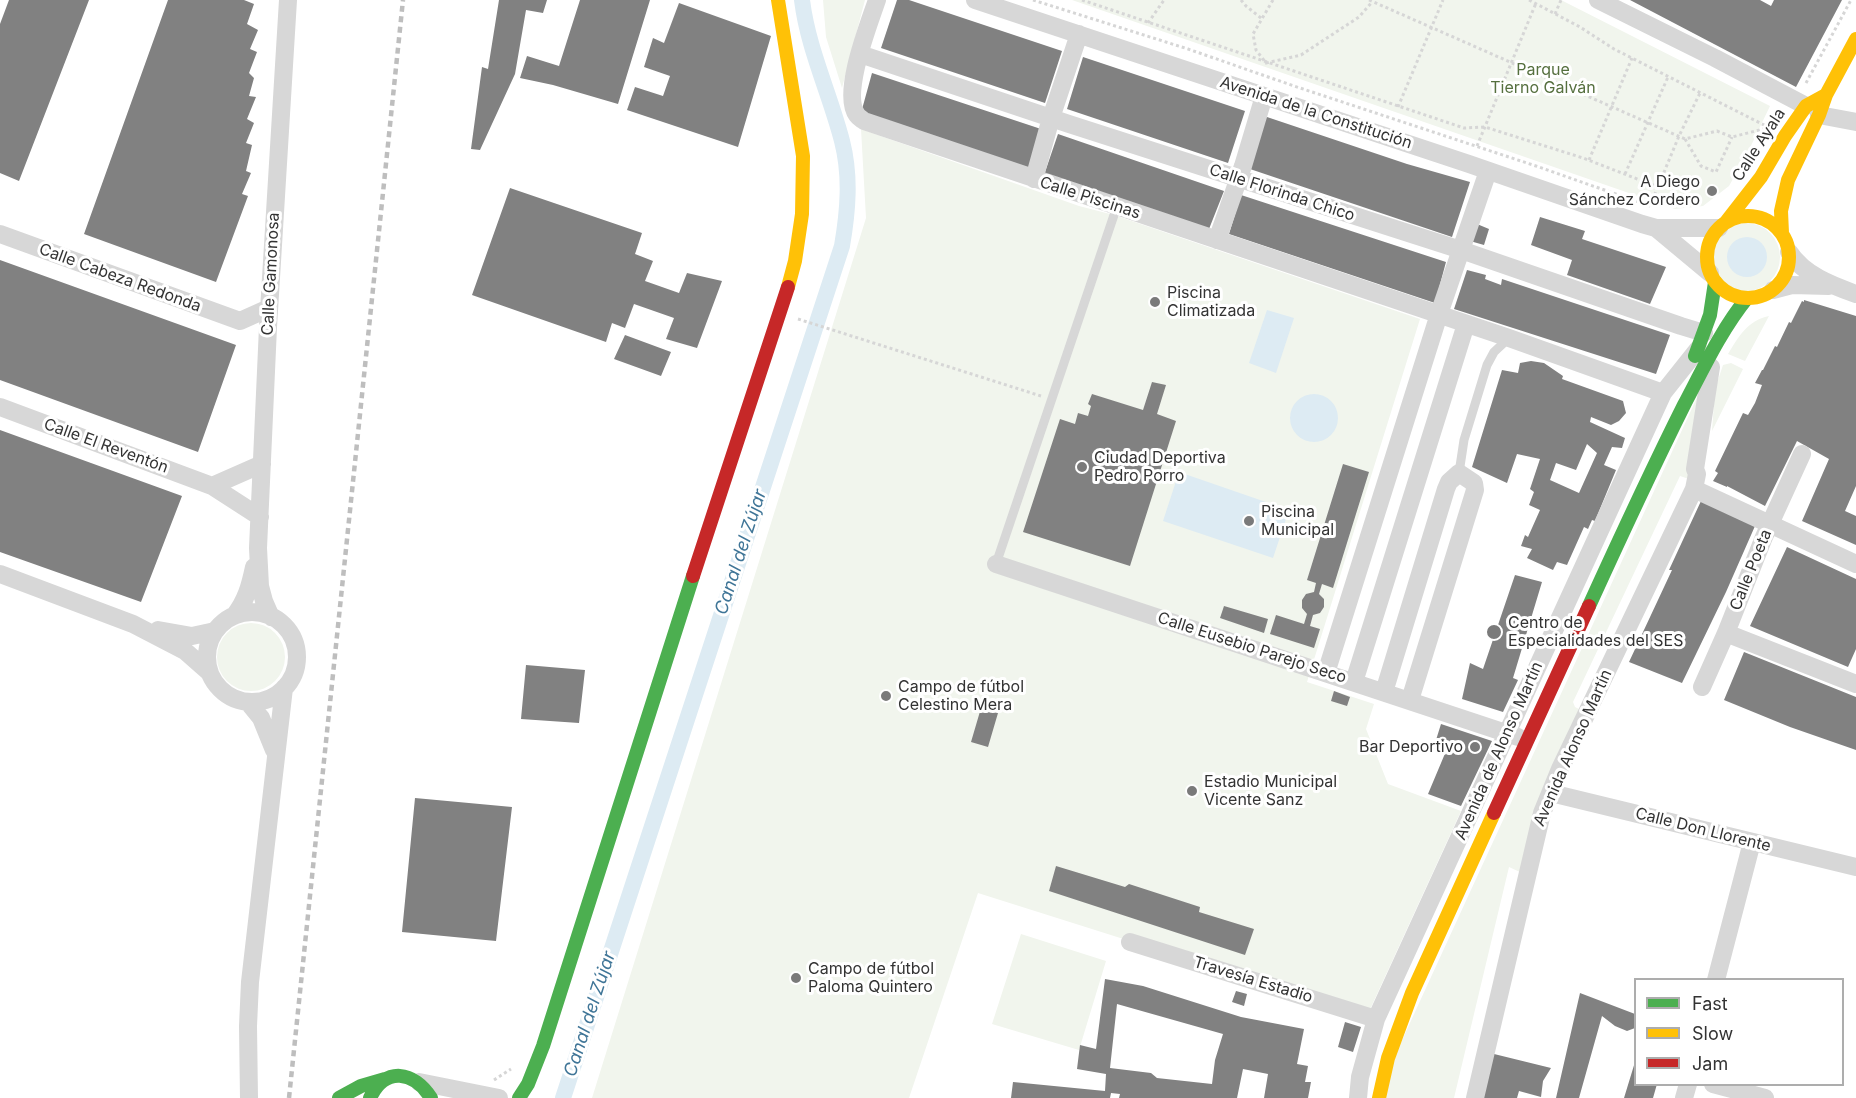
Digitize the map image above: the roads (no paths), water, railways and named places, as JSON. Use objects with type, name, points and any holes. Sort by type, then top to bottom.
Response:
[{"type":"main road","points":[[528,1093],[795,261],[802,214],[803,156],[778,0]]},
{"type":"main road","name":"Calle Ayala","points":[[1722,225],[1761,177],[1785,136],[1807,107],[1826,95],[1856,39]]},
{"type":"main road","points":[[1782,232],[1781,211],[1807,107]]},
{"type":"main road","points":[[1750,215],[1768,220],[1782,232],[1787,242],[1789,266],[1783,279],[1773,290],[1742,304],[1713,278],[1707,262],[1707,249],[1711,238],[1722,225],[1737,216],[1750,215]]},
{"type":"main road","name":"Avenida de Alonso Martín","points":[[1379,1098],[1388,1058],[1412,993],[1651,471],[1704,346],[1710,315],[1713,278]]},
{"type":"main road","name":"Avenida de Alonso Martín","points":[[1704,346],[1742,304]]},
{"type":"main road","points":[[339,1098],[370,1081],[402,1076],[419,1082],[431,1098]]},
{"type":"main road","points":[[370,1098],[377,1085],[385,1079]]},
{"type":"street","name":"Calle Gamonosa","points":[[271,617],[260,586],[258,548],[267,340],[288,0]]},
{"type":"street","name":"Calle Piscinas","points":[[877,0],[852,79],[852,99],[856,114],[864,121],[1509,338],[1663,393]]},
{"type":"street","name":"Avenida de la Constitución","points":[[975,0],[1649,226]]},
{"type":"street","points":[[1598,0],[1807,107],[1856,122]]},
{"type":"street","points":[[1034,179],[1078,34]]},
{"type":"street","name":"Calle Florinda Chico","points":[[860,54],[1461,250],[1680,327],[1704,346]]},
{"type":"street","points":[[1217,240],[1264,96]]},
{"type":"street","points":[[1326,673],[1439,315],[1488,171]]},
{"type":"street","points":[[1649,226],[1722,225]]},
{"type":"street","points":[[1649,226],[1713,278]]},
{"type":"street","name":"Calle Cabeza Redonda","points":[[0,234],[240,321],[267,340]]},
{"type":"street","points":[[1789,252],[1803,268],[1834,286],[1856,294]]},
{"type":"street","points":[[1773,290],[1792,285],[1834,286]]},
{"type":"street","name":"Avenida Alonso Martín","points":[[1475,1098],[1542,813],[1694,489],[1711,367],[1742,304]]},
{"type":"street","points":[[240,321],[269,308]]},
{"type":"street","points":[[1354,682],[1466,324]]},
{"type":"street","name":"Avenida de Alonso Martín","points":[[1358,1098],[1360,1077],[1376,1019],[1663,393],[1704,346]]},
{"type":"street","name":"Calle El Reventón","points":[[0,407],[212,486],[260,517]]},
{"type":"street","name":"Calle Poeta","points":[[1702,687],[1802,454]]},
{"type":"street","points":[[212,486],[262,464]]},
{"type":"street","points":[[1384,692],[1446,489],[1449,482],[1459,473],[1474,483],[1475,489],[1410,700]]},
{"type":"street","points":[[1694,489],[1856,564]]},
{"type":"street","name":"Calle Gamonosa","points":[[234,616],[247,596],[258,548]]},
{"type":"street","name":"Calle Eusebio Parejo Seco","points":[[996,564],[1527,740]]},
{"type":"street","points":[[0,573],[133,624],[185,651],[210,673]]},
{"type":"street","points":[[252,613],[271,617],[283,625],[296,649],[296,663],[292,676],[284,688],[274,696],[261,701],[248,702],[236,699],[216,684],[210,673],[207,651],[210,641],[223,622],[234,616],[252,613]]},
{"type":"street","points":[[133,624],[192,636],[215,631]]},
{"type":"street","points":[[1726,633],[1856,684]]},
{"type":"street","points":[[249,1098],[250,982],[284,688]]},
{"type":"street","points":[[248,702],[261,718],[276,754]]},
{"type":"street","name":"Calle Don Llorente","points":[[1551,793],[1856,867]]},
{"type":"street","points":[[1717,978],[1752,842]]},
{"type":"street","name":"Travesía Estadio","points":[[1130,942],[1376,1019]]},
{"type":"street","points":[[419,1082],[497,1097],[517,1081],[540,1054]]},
{"type":"street","points":[[1720,1086],[1765,1098]]},
{"type":"lane","points":[[996,564],[1114,215]]},
{"type":"lane","points":[[1459,473],[1464,440],[1487,365],[1494,352],[1509,338]]},
{"type":"waterway","name":"Canal del Zújar","points":[[563,1098],[842,246],[848,194],[845,154],[814,54],[802,0]]},
{"type":"railway","points":[[289,1098],[403,0]]},
{"type":"place","name":"A Diego Sánchez Cordero","points":[[1712,191]]},
{"type":"place","name":"Piscina Climatizada","points":[[1155,302]]},
{"type":"place","name":"Ciudad Deportiva Pedro Porro","points":[[1082,467]]},
{"type":"place","name":"Piscina Municipal","points":[[1249,521]]},
{"type":"place","name":"Centro de Especialidades del SES","points":[[1494,632]]},
{"type":"place","name":"Campo de fútbol Celestino Mera","points":[[886,696]]},
{"type":"place","name":"Bar Deportivo","points":[[1475,747]]},
{"type":"place","name":"Estadio Municipal Vicente Sanz","points":[[1192,791]]},
{"type":"place","name":"Campo de fútbol Paloma Quintero","points":[[796,978]]},
{"type":"park label","name":"Parque Tierno Galván","points":[[1543,79]]}]
